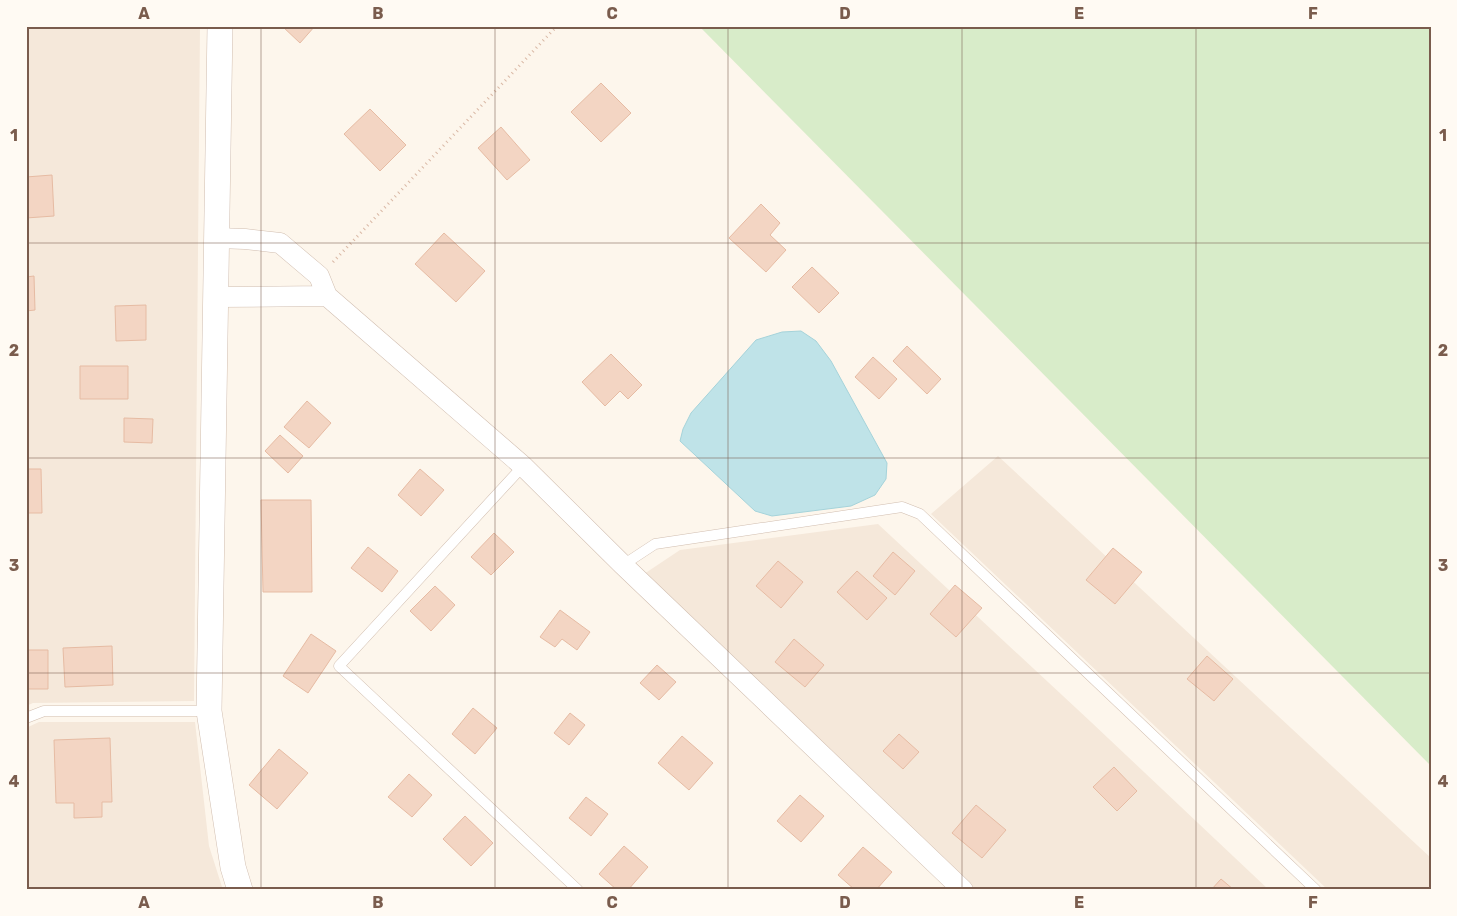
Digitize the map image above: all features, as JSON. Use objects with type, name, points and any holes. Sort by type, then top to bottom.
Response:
[{"type":"street","points":[[220,26],[209,711],[233,868],[240,890]]},
{"type":"street","points":[[217,238],[280,243],[319,276],[327,296],[523,466],[623,565],[963,890]]},
{"type":"street","points":[[216,297],[327,296]]},
{"type":"lane","points":[[523,466],[339,666],[578,890]]},
{"type":"lane","points":[[623,565],[655,544],[902,506],[920,514],[1316,890]]},
{"type":"lane","points":[[26,718],[44,711],[209,711]]},
{"type":"path","points":[[319,276],[557,26]]},
{"type":"shaded area","points":[[26,26],[200,26],[194,701],[33,703],[26,706]]},
{"type":"shaded area","points":[[998,456],[1431,858],[1431,890],[1328,890],[931,514]]},
{"type":"shaded area","points":[[878,524],[1269,890],[965,890],[644,574],[680,550]]},
{"type":"shaded area","points":[[39,722],[195,722],[209,846],[223,890],[26,890],[26,728]]},
{"type":"green space","points":[[699,26],[1431,26],[1431,766]]},
{"type":"water","points":[[801,331],[816,341],[831,361],[887,463],[886,479],[875,495],[851,506],[772,516],[755,511],[680,441],[683,429],[691,413],[756,340],[782,332]]},
{"type":"building","points":[[282,26],[315,26],[300,43]]},
{"type":"building","points":[[601,83],[631,113],[601,142],[571,112]]},
{"type":"building","points":[[370,109],[406,145],[380,171],[344,134]]},
{"type":"building","points":[[501,127],[530,160],[507,180],[478,148]]},
{"type":"building","points":[[52,175],[54,216],[26,218],[26,177]]},
{"type":"building","points":[[761,204],[780,223],[770,235],[786,250],[766,272],[729,238]]},
{"type":"building","points":[[444,233],[485,271],[456,302],[415,264]]},
{"type":"building","points":[[812,267],[839,293],[819,313],[792,287]]},
{"type":"building","points":[[34,276],[35,310],[26,311],[26,277]]},
{"type":"building","points":[[146,305],[146,340],[116,341],[115,306]]},
{"type":"building","points":[[907,346],[941,379],[927,394],[893,361]]},
{"type":"building","points":[[611,354],[642,385],[628,399],[620,391],[605,406],[582,382]]},
{"type":"building","points":[[873,357],[897,379],[879,399],[855,377]]},
{"type":"building","points":[[80,366],[128,366],[128,399],[80,399]]},
{"type":"building","points":[[307,401],[331,423],[309,448],[284,427]]},
{"type":"building","points":[[124,418],[153,419],[152,443],[124,442]]},
{"type":"building","points":[[280,435],[303,456],[288,473],[265,451]]},
{"type":"building","points":[[26,469],[41,469],[42,513],[26,513]]},
{"type":"building","points":[[420,469],[444,490],[421,516],[398,495]]},
{"type":"building","points":[[261,500],[311,500],[312,592],[263,592]]},
{"type":"building","points":[[494,533],[514,552],[491,575],[471,557]]},
{"type":"building","points":[[368,547],[398,571],[382,592],[351,568]]},
{"type":"building","points":[[1113,548],[1142,572],[1115,604],[1086,580]]},
{"type":"building","points":[[893,552],[915,571],[895,595],[873,576]]},
{"type":"building","points":[[778,561],[803,582],[781,608],[756,586]]},
{"type":"building","points":[[857,571],[887,598],[867,620],[837,592]]},
{"type":"building","points":[[955,585],[982,608],[956,637],[930,614]]},
{"type":"building","points":[[435,586],[455,605],[431,631],[410,611]]},
{"type":"building","points":[[560,610],[590,632],[577,650],[562,639],[555,647],[540,637]]},
{"type":"building","points":[[311,634],[336,651],[308,693],[283,676]]},
{"type":"building","points":[[794,639],[824,665],[805,687],[775,662]]},
{"type":"building","points":[[112,646],[113,685],[65,687],[63,648]]},
{"type":"building","points":[[26,650],[48,650],[48,689],[26,689]]},
{"type":"building","points":[[1207,656],[1233,679],[1214,701],[1187,679]]},
{"type":"building","points":[[657,665],[676,682],[659,700],[640,683]]},
{"type":"building","points":[[473,708],[497,728],[475,754],[452,734]]},
{"type":"building","points":[[570,713],[585,725],[569,745],[554,733]]},
{"type":"building","points":[[899,734],[919,752],[903,769],[883,751]]},
{"type":"building","points":[[682,736],[713,763],[689,790],[658,763]]},
{"type":"building","points":[[110,738],[112,802],[102,802],[102,817],[74,818],[74,803],[56,803],[54,740]]},
{"type":"building","points":[[279,749],[308,773],[277,809],[249,785]]},
{"type":"building","points":[[1114,767],[1137,791],[1117,811],[1093,787]]},
{"type":"building","points":[[409,774],[432,795],[412,817],[388,797]]},
{"type":"building","points":[[800,795],[824,816],[801,842],[777,821]]},
{"type":"building","points":[[586,797],[608,814],[591,836],[569,818]]},
{"type":"building","points":[[976,805],[1006,830],[982,858],[952,833]]},
{"type":"building","points":[[465,816],[493,843],[471,866],[443,839]]},
{"type":"building","points":[[624,846],[648,867],[628,890],[617,890],[599,874]]},
{"type":"building","points":[[863,847],[892,872],[876,890],[855,890],[838,875]]},
{"type":"building","points":[[1221,879],[1234,890],[1211,890]]}]
